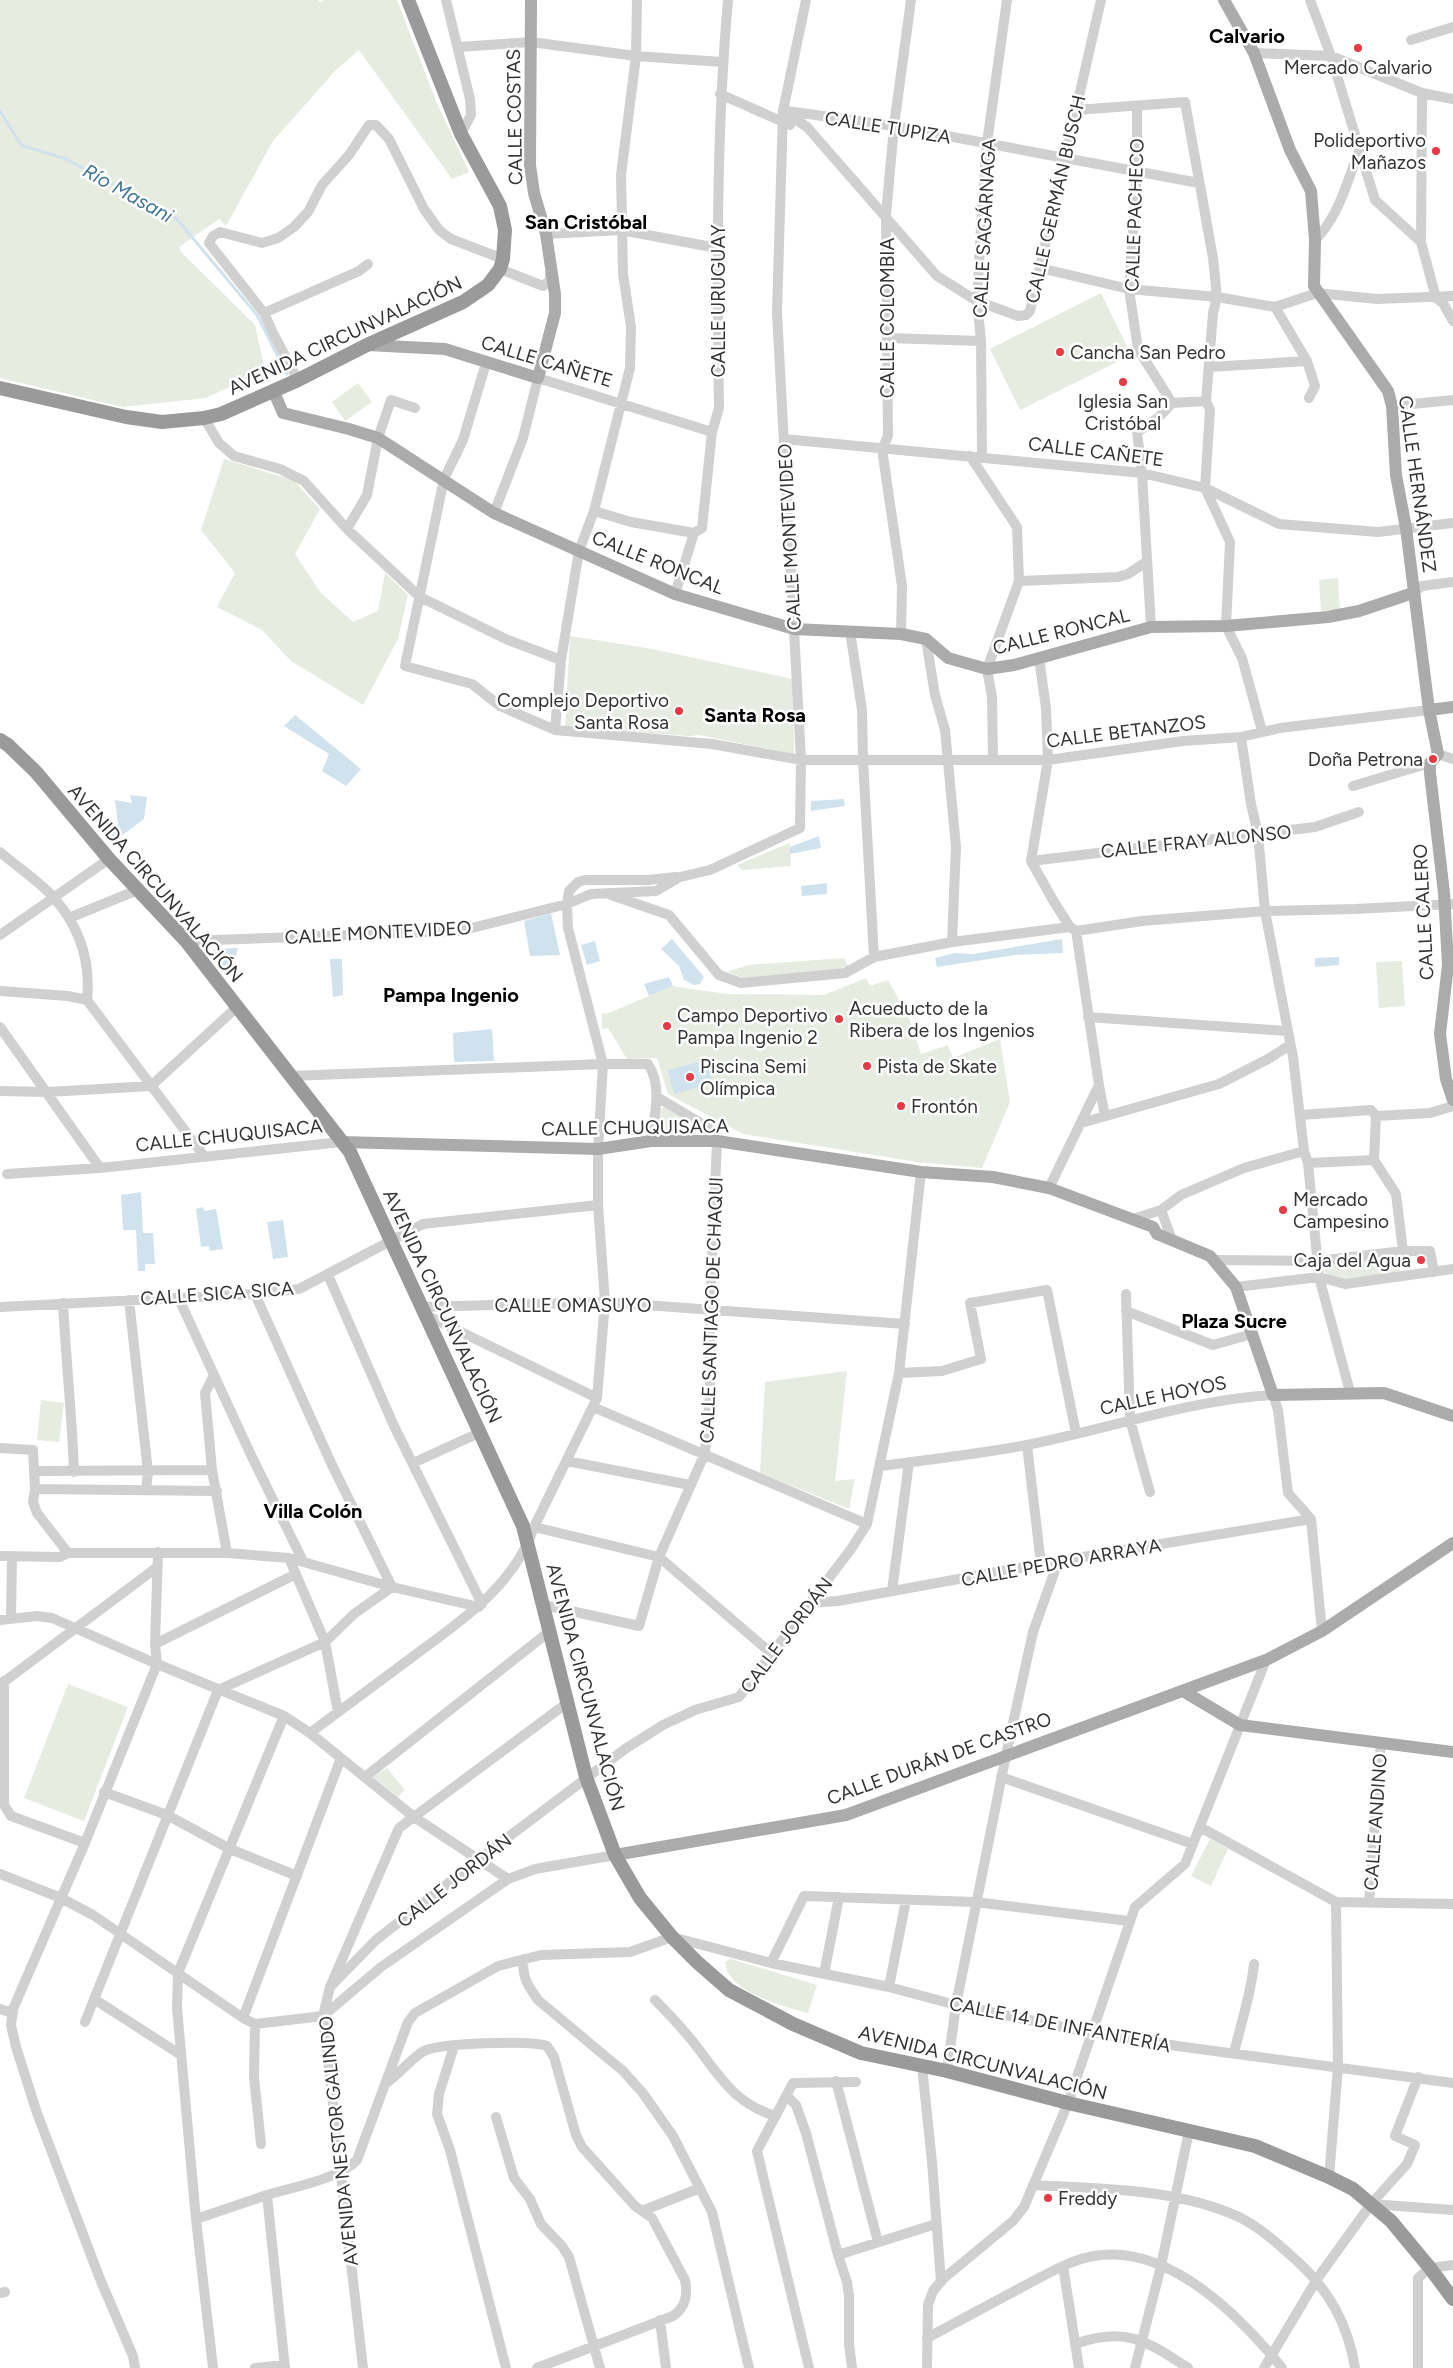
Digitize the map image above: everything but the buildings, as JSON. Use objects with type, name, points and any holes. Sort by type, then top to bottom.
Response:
[{"type":"highway","points":[[408,0],[462,134],[500,206],[505,230],[502,264]]},
{"type":"highway","name":"AVENIDA CIRCUNVALACIÓN","points":[[0,388],[126,417],[162,422],[204,418],[221,414],[463,302],[488,285],[502,264]]},
{"type":"highway","name":"AVENIDA CIRCUNVALACIÓN","points":[[0,740],[36,772],[109,859],[186,941],[350,1152],[523,1526],[586,1777],[615,1855],[640,1898],[672,1937],[696,1962],[729,1990],[794,2024],[861,2053],[947,2071],[1068,2104],[1255,2146],[1330,2177],[1353,2189],[1391,2221],[1453,2299]]},
{"type":"main road","name":"CALLE COSTAS","points":[[531,0],[530,165],[534,193],[546,234],[550,272],[555,294],[555,313],[538,378]]},
{"type":"main road","name":"CALLE HERNÁNDEZ","points":[[1224,0],[1254,53],[1290,150],[1311,191],[1315,240],[1314,286],[1317,293],[1388,391],[1392,406],[1396,475],[1406,528],[1434,759]]},
{"type":"main road","points":[[1236,0],[1236,22]]},
{"type":"main road","name":"CALLE CAÑETE","points":[[367,345],[445,348],[486,363],[538,378]]},
{"type":"main road","name":"CALLE RONCAL","points":[[274,390],[283,413],[378,438],[494,512],[675,594],[794,629],[901,634],[926,639],[948,658],[987,669],[1039,658],[1151,627],[1226,626],[1328,617],[1359,611],[1413,593]]},
{"type":"main road","name":"CALLE BETANZOS","points":[[1429,710],[1453,707]]},
{"type":"main road","name":"CALLE CALERO","points":[[1434,759],[1448,905],[1448,965],[1440,1034],[1453,1100]]},
{"type":"main road","name":"CALLE CHUQUISACA","points":[[341,1142],[598,1149],[651,1141],[717,1141],[921,1172],[992,1177],[1049,1188],[1153,1227],[1157,1234],[1210,1256],[1236,1288],[1273,1395]]},
{"type":"main road","name":"CALLE HOYOS","points":[[1273,1395],[1350,1392],[1384,1393],[1453,1416]]},
{"type":"main road","name":"CALLE DURÁN DE CASTRO","points":[[615,1855],[846,1816],[1006,1755],[1183,1691],[1266,1660],[1322,1631],[1453,1543]]},
{"type":"main road","points":[[1183,1691],[1240,1725],[1453,1752]]},
{"type":"street","points":[[446,0],[459,47],[470,99],[471,115],[462,134]]},
{"type":"street","points":[[556,730],[561,660],[579,551],[594,511],[630,368],[630,327],[623,274],[621,175],[636,56],[637,0]]},
{"type":"street","name":"CALLE URUGUAY","points":[[675,594],[694,533],[702,528],[712,432],[719,408],[717,248],[720,94],[728,0]]},
{"type":"street","name":"CALLE MONTEVIDEO","points":[[186,941],[460,931],[567,904],[591,894],[656,890],[680,877],[710,870],[800,828],[801,760],[777,313],[783,111],[806,0]]},
{"type":"street","name":"CALLE COLOMBIA","points":[[901,634],[902,586],[882,449],[888,436],[886,215],[894,126],[911,0]]},
{"type":"street","name":"CALLE SAGÁRNAGA","points":[[982,457],[981,342],[977,301],[987,143],[1007,0]]},
{"type":"street","name":"CALLE GERMÁN BUSCH","points":[[783,111],[807,127],[886,215],[937,276],[977,301],[1018,316],[1026,315],[1030,311],[1101,0]]},
{"type":"street","points":[[1310,0],[1331,56],[1378,204],[1421,242]]},
{"type":"street","points":[[1411,40],[1453,27]]},
{"type":"street","points":[[459,47],[531,42],[636,56],[722,62]]},
{"type":"street","points":[[1254,53],[1331,56],[1422,93],[1453,99]]},
{"type":"street","points":[[1422,93],[1421,242],[1436,298],[1442,303],[1453,321]]},
{"type":"street","points":[[720,94],[784,124],[807,127]]},
{"type":"street","points":[[1076,110],[1186,102],[1213,258],[1217,296],[1213,313],[1208,367],[1206,401],[1210,410],[1205,488],[1230,542],[1226,626],[1242,658],[1262,731]]},
{"type":"street","name":"CALLE PACHECO","points":[[1137,106],[1137,172],[1129,289],[1138,349],[1172,403]]},
{"type":"street","name":"CALLE TUPIZA","points":[[783,111],[894,126],[1199,183]]},
{"type":"street","points":[[298,380],[264,313],[210,243],[213,236],[220,232],[262,243],[278,238],[294,228],[308,212],[322,185],[349,155],[369,125],[376,125],[390,139],[424,210],[439,230],[451,239],[543,286],[550,280],[550,272]]},
{"type":"street","points":[[1315,240],[1322,233],[1337,208],[1360,148]]},
{"type":"street","points":[[546,234],[621,230],[717,248]]},
{"type":"street","points":[[264,313],[359,271],[368,264]]},
{"type":"street","points":[[1040,268],[1129,289],[1217,296],[1275,307],[1317,293],[1377,299],[1453,296]]},
{"type":"street","points":[[1275,307],[1307,361],[1314,386],[1310,398]]},
{"type":"street","points":[[886,338],[981,342]]},
{"type":"street","points":[[1208,367],[1307,361]]},
{"type":"street","points":[[420,597],[444,479],[463,440],[486,363]]},
{"type":"street","points":[[494,512],[523,438],[538,378]]},
{"type":"street","name":"CALLE CAÑETE","points":[[538,378],[712,432]]},
{"type":"street","points":[[347,529],[367,495],[378,438],[391,400],[415,408]]},
{"type":"street","points":[[1392,406],[1453,400]]},
{"type":"street","points":[[1151,627],[1142,473],[1137,432],[1158,418],[1172,403],[1206,401]]},
{"type":"street","points":[[204,418],[219,443],[234,456],[280,469],[304,481],[347,529],[420,597],[508,640],[561,660]]},
{"type":"street","name":"CALLE CAÑETE","points":[[784,439],[1142,473],[1205,488],[1279,524],[1378,532],[1453,523]]},
{"type":"street","points":[[970,456],[1017,527],[1020,581],[987,669],[992,697],[993,760]]},
{"type":"street","points":[[594,511],[631,522],[694,533]]},
{"type":"street","points":[[1020,581],[1118,577],[1128,574],[1146,562]]},
{"type":"street","name":"CALLE RONCAL","points":[[1413,593],[1422,586],[1453,582]]},
{"type":"street","name":"CALLE BETANZOS","points":[[420,597],[405,666],[472,684],[500,706],[556,730],[712,744],[801,760],[1048,760],[1429,710]]},
{"type":"street","points":[[850,631],[862,710],[874,956]]},
{"type":"street","points":[[926,639],[935,695],[945,730],[956,847],[952,942]]},
{"type":"street","points":[[1039,658],[1046,708],[1048,760],[1031,861],[1073,929],[1105,1116]]},
{"type":"street","points":[[1241,736],[1250,804],[1258,834],[1265,911],[1290,1045],[1301,1115],[1304,1151],[1308,1163],[1319,1277],[1350,1392]]},
{"type":"street","points":[[1353,786],[1434,759],[1453,759]]},
{"type":"street","name":"CALLE FRAY ALONSO","points":[[1031,861],[1315,827],[1359,812]]},
{"type":"street","points":[[0,852],[55,898],[69,918],[84,951],[89,976],[87,1000],[204,1156]]},
{"type":"street","points":[[0,935],[109,859]]},
{"type":"street","points":[[310,1734],[480,1606],[517,1563],[528,1545],[534,1527],[595,1402],[605,1302],[598,1205],[598,1149],[603,1064],[568,928],[567,904],[569,891],[578,882],[585,880],[648,880],[680,877]]},
{"type":"street","points":[[69,918],[140,890]]},
{"type":"street","points":[[605,894],[669,915],[719,974],[741,983],[845,973],[874,956],[952,942],[1142,921],[1265,911],[1448,905]]},
{"type":"street","points":[[0,991],[68,996],[87,1000]]},
{"type":"street","points":[[0,1091],[48,1092],[151,1086],[237,1007]]},
{"type":"street","points":[[1088,1017],[1287,1031]]},
{"type":"street","points":[[0,1027],[48,1092],[100,1168]]},
{"type":"street","points":[[1081,1122],[1219,1084],[1268,1059],[1290,1045]]},
{"type":"street","points":[[291,1076],[603,1064],[648,1064],[652,1071],[657,1097],[651,1141]]},
{"type":"street","points":[[1049,1188],[1099,1086]]},
{"type":"street","points":[[657,1097],[709,1128],[717,1141]]},
{"type":"street","points":[[1376,1116],[1430,1114],[1453,1106]]},
{"type":"street","points":[[1301,1115],[1371,1110],[1376,1116],[1374,1160],[1396,1194],[1403,1251]]},
{"type":"street","name":"CALLE SANTIAGO DE CHAQUI","points":[[544,1605],[639,1626],[659,1557],[705,1453],[710,1395],[710,1309],[717,1141]]},
{"type":"street","name":"CALLE CHUQUISACA","points":[[7,1174],[100,1168],[341,1142]]},
{"type":"street","points":[[1133,1219],[1161,1210],[1181,1195],[1244,1168],[1304,1151]]},
{"type":"street","points":[[1308,1163],[1374,1160]]},
{"type":"street","name":"CALLE JORDÁN","points":[[330,1986],[376,1940],[586,1777],[663,1725],[695,1710],[738,1697],[851,1549],[867,1524],[899,1373],[921,1172]]},
{"type":"street","name":"CALLE SICA SICA","points":[[0,1307],[256,1294],[298,1289],[328,1275],[422,1224],[598,1205]]},
{"type":"street","points":[[1161,1210],[1172,1240]]},
{"type":"street","name":"CALLE CHUQUISACA","points":[[1214,1260],[1318,1261],[1403,1251],[1430,1251],[1434,1272]]},
{"type":"street","points":[[1236,1288],[1319,1277],[1345,1284],[1453,1269]]},
{"type":"street","points":[[328,1275],[394,1426],[480,1606]]},
{"type":"street","points":[[899,1373],[942,1371],[981,1359],[970,1303],[1047,1290],[1076,1433]]},
{"type":"street","points":[[256,1294],[332,1465],[392,1587]]},
{"type":"street","points":[[1126,1294],[1130,1420],[1150,1492]]},
{"type":"street","points":[[178,1297],[303,1561]]},
{"type":"street","points":[[129,1300],[148,1472],[146,1490]]},
{"type":"street","name":"CALLE OMASUYO","points":[[423,1311],[605,1302],[905,1324]]},
{"type":"street","points":[[63,1304],[67,1375],[72,1406],[74,1472]]},
{"type":"street","points":[[423,1311],[595,1402],[705,1453],[867,1524]]},
{"type":"street","points":[[1126,1312],[1213,1345],[1252,1334]]},
{"type":"street","points":[[214,1375],[205,1393],[212,1470],[227,1553]]},
{"type":"street","points":[[1273,1395],[1278,1410],[1288,1493],[1311,1519],[1322,1631]]},
{"type":"street","name":"CALLE HOYOS","points":[[880,1466],[1027,1445],[1130,1420],[1243,1397],[1273,1395]]},
{"type":"street","points":[[413,1463],[481,1432]]},
{"type":"street","points":[[1027,1445],[1041,1564]]},
{"type":"street","points":[[0,1448],[33,1450],[35,1471],[33,1502],[37,1513],[68,1553]]},
{"type":"street","points":[[567,1460],[690,1485]]},
{"type":"street","points":[[892,1591],[909,1462]]},
{"type":"street","points":[[35,1471],[148,1472],[212,1470]]},
{"type":"street","points":[[35,1489],[217,1491]]},
{"type":"street","name":"CALLE PEDRO ARRAYA","points":[[810,1603],[838,1601],[1041,1564],[1311,1519]]},
{"type":"street","points":[[534,1527],[659,1557],[771,1653]]},
{"type":"street","points":[[0,1556],[60,1557],[68,1553],[158,1552],[227,1553],[289,1558],[392,1587],[480,1606]]},
{"type":"street","points":[[135,2368],[126,2339],[94,2264],[37,2113],[11,2025],[12,2014],[85,1844],[104,1792],[157,1664],[155,1644],[158,1552]]},
{"type":"street","points":[[11,1618],[12,1556]]},
{"type":"street","points":[[289,1558],[324,1642],[338,1712]]},
{"type":"street","points":[[947,2071],[956,2005],[1001,1777],[1033,1632],[1058,1562]]},
{"type":"street","points":[[85,1844],[11,1816],[7,1812],[4,1805],[2,1682],[156,1568]]},
{"type":"street","points":[[155,1644],[296,1574]]},
{"type":"street","points":[[85,2022],[218,1690],[324,1642],[354,1614],[392,1587]]},
{"type":"street","points":[[0,1620],[37,1616],[52,1618],[218,1690],[284,1716],[341,1758],[414,1817],[508,1879]]},
{"type":"street","points":[[365,1777],[550,1631]]},
{"type":"street","points":[[927,2368],[928,2305],[933,2291],[941,2282],[1014,2221],[1024,2207],[1068,2104],[1135,1907],[1185,1864],[1266,1660]]},
{"type":"street","name":"AVENIDA NESTOR GALINDO","points":[[363,2368],[323,2016],[330,1986],[399,1828],[568,1704]]},
{"type":"street","points":[[213,2368],[196,2219],[181,2056],[177,2008],[178,1973],[284,1716]]},
{"type":"street","name":"CALLE ANDINO","points":[[1369,1903],[1381,1742]]},
{"type":"street","points":[[244,2018],[341,1758]]},
{"type":"street","points":[[1001,1777],[1193,1844]]},
{"type":"street","points":[[104,1792],[167,1815],[230,1848],[297,1876]]},
{"type":"street","points":[[1200,1827],[1336,1902],[1453,1904]]},
{"type":"street","name":"CALLE DURÁN DE CASTRO","points":[[323,2016],[381,1967],[508,1879],[535,1869],[615,1855]]},
{"type":"street","points":[[0,1874],[61,1898],[93,1914],[255,2024],[323,2016]]},
{"type":"street","points":[[770,1962],[804,1896],[976,1902],[1129,1921]]},
{"type":"street","points":[[824,1974],[839,1897]]},
{"type":"street","points":[[889,1987],[906,1900]]},
{"type":"street","points":[[1330,2177],[1338,2067],[1336,1902]]},
{"type":"street","points":[[196,2219],[340,2172],[351,2166],[357,2160],[408,2022],[414,2013],[498,1966],[541,1955],[630,1952],[672,1937]]},
{"type":"street","name":"CALLE 14 DE INFANTERÍA","points":[[672,1937],[770,1962],[889,1987],[956,2005],[1092,2031],[1176,2046],[1453,2083]]},
{"type":"street","points":[[524,1959],[522,1970],[528,1986],[538,2000],[623,2071],[642,2092],[673,2136],[712,2212],[749,2368]]},
{"type":"street","points":[[1234,2053],[1245,2003],[1251,1994],[1254,1964]]},
{"type":"street","points":[[94,1999],[181,2056]]},
{"type":"street","points":[[655,2000],[693,2042],[721,2082],[746,2103],[776,2116]]},
{"type":"street","points":[[0,2010],[12,2014]]},
{"type":"street","points":[[255,2024],[254,2078],[261,2144]]},
{"type":"street","points":[[386,2084],[423,2051],[438,2046],[527,2043],[547,2046],[554,2057],[576,2135],[582,2147],[634,2206],[652,2218],[684,2280],[687,2291],[681,2310],[536,2368]]},
{"type":"street","points":[[454,2046],[439,2094],[437,2114],[450,2150],[506,2368]]},
{"type":"street","points":[[922,2066],[941,2282]]},
{"type":"street","points":[[1264,2368],[1317,2279],[1371,2204],[1407,2164],[1415,2145],[1395,2136],[1418,2077]]},
{"type":"street","points":[[809,2368],[757,2151],[793,2084],[836,2081],[856,2082]]},
{"type":"street","points":[[836,2081],[878,2242]]},
{"type":"street","points":[[786,2096],[796,2105],[806,2133],[838,2255],[847,2282],[850,2296],[849,2344],[852,2368]]},
{"type":"street","points":[[496,2117],[514,2178],[530,2199],[541,2224],[562,2246],[569,2257],[600,2368]]},
{"type":"street","points":[[1135,2368],[1161,2266],[1190,2131]]},
{"type":"street","points":[[1033,2185],[1136,2191],[1213,2207],[1240,2218],[1270,2236],[1317,2279],[1339,2314],[1355,2368]]},
{"type":"street","points":[[642,2211],[700,2188]]},
{"type":"street","points":[[255,2368],[285,2367],[267,2195]]},
{"type":"street","points":[[1371,2204],[1453,2210]]},
{"type":"street","points":[[838,2255],[936,2224]]},
{"type":"street","points":[[927,2338],[1063,2266],[1093,2256],[1116,2255],[1161,2266],[1204,2290],[1219,2302],[1282,2368]]},
{"type":"street","points":[[1418,2368],[1418,2278],[1430,2268],[1453,2265]]},
{"type":"street","points":[[1063,2266],[1079,2368]]},
{"type":"street","points":[[660,2320],[666,2368]]},
{"type":"street","points":[[1075,2344],[1091,2338],[1112,2336],[1135,2338],[1152,2344],[1188,2368]]},
{"type":"shaded area","points":[[0,0],[318,0],[320,2],[324,0],[397,0],[436,101],[469,172],[452,179],[359,50],[334,72],[273,141],[226,226],[219,219],[179,247],[181,252],[255,325],[265,370],[206,398],[123,407],[0,378]]},
{"type":"shaded area","name":"Cancha San Pedro","points":[[1101,293],[1131,355],[1020,410],[990,349]]},
{"type":"shaded area","points":[[358,383],[372,402],[345,421],[332,402]]},
{"type":"shaded area","points":[[224,459],[293,480],[320,509],[295,554],[320,592],[353,622],[378,611],[385,573],[408,595],[398,639],[363,705],[291,661],[262,630],[217,607],[235,573],[201,530]]},
{"type":"shaded area","points":[[1338,578],[1340,610],[1321,611],[1319,580]]},
{"type":"shaded area","name":"Complejo Deportivo Santa Rosa","points":[[570,636],[647,648],[793,679],[794,754],[699,735],[690,736],[565,727]]},
{"type":"shaded area","points":[[790,843],[791,866],[742,870],[737,865]]},
{"type":"shaded area","points":[[844,958],[848,966],[837,969],[743,978],[727,972],[748,965]]},
{"type":"shaded area","points":[[1402,961],[1405,1006],[1379,1008],[1376,962]]},
{"type":"shaded area","points":[[866,978],[870,986],[888,980],[909,1018],[921,1054],[948,1045],[953,1058],[1000,1039],[1010,1102],[982,1168],[917,1162],[743,1134],[668,1094],[657,1058],[627,1059],[608,1028],[602,1029],[602,1013],[606,1014],[673,986],[726,994],[824,995]]},
{"type":"shaded area","points":[[664,1107],[695,1124],[699,1129],[695,1135],[664,1136],[658,1134],[657,1127],[660,1110]]},
{"type":"shaded area","name":"Plaza Sucre","points":[[1397,1257],[1400,1272],[1345,1279],[1328,1275],[1324,1271],[1327,1264]]},
{"type":"shaded area","points":[[847,1371],[835,1481],[855,1479],[849,1509],[760,1473],[765,1382]]},
{"type":"shaded area","points":[[41,1400],[64,1403],[59,1442],[37,1440]]},
{"type":"shaded area","points":[[68,1684],[128,1707],[84,1821],[24,1798]]},
{"type":"shaded area","points":[[387,1768],[405,1790],[398,1797],[373,1777]]},
{"type":"shaded area","points":[[1210,1839],[1228,1849],[1211,1886],[1191,1876]]},
{"type":"shaded area","points":[[731,1959],[817,1985],[808,2013],[771,2002],[735,1982],[728,1973],[725,1962]]},
{"type":"water","points":[[295,715],[361,769],[346,786],[322,771],[329,754],[284,726]]},
{"type":"water","points":[[130,795],[147,797],[144,819],[113,842],[106,834],[118,824],[115,800],[132,803]]},
{"type":"water","points":[[844,799],[845,806],[811,811],[811,801]]},
{"type":"water","points":[[819,836],[821,848],[790,854],[790,847]]},
{"type":"water","points":[[827,883],[827,894],[802,896],[801,886]]},
{"type":"water","points":[[551,913],[560,955],[530,956],[524,921]]},
{"type":"water","points":[[672,939],[704,977],[700,984],[694,985],[684,980],[679,966],[661,949]]},
{"type":"water","points":[[1062,939],[1063,953],[1015,955],[937,967],[935,958],[955,953],[973,954]]},
{"type":"water","points":[[595,941],[600,961],[587,965],[581,945]]},
{"type":"water","points":[[238,948],[230,977],[213,949]]},
{"type":"water","points":[[1339,957],[1339,965],[1315,967],[1315,958]]},
{"type":"water","points":[[330,959],[342,959],[343,995],[333,997]]},
{"type":"water","points":[[669,977],[673,986],[649,996],[644,984]]},
{"type":"water","points":[[492,1029],[494,1061],[454,1062],[453,1033]]},
{"type":"water","name":"Piscina Semi Olímpica","points":[[706,1060],[713,1083],[674,1094],[668,1070]]},
{"type":"water","points":[[141,1192],[143,1233],[153,1233],[155,1264],[145,1264],[145,1271],[138,1271],[136,1230],[123,1230],[121,1195]]},
{"type":"water","points":[[203,1207],[204,1211],[216,1209],[223,1249],[210,1251],[209,1246],[201,1247],[196,1209]]},
{"type":"water","points":[[283,1220],[288,1257],[273,1259],[267,1222]]},
{"type":"waterway","name":"Río Masani","points":[[0,111],[21,145],[66,159],[176,218],[257,315],[287,374]]},
{"type":"place","name":"Mercado Calvario","points":[[1358,48]]},
{"type":"place","name":"Polideportivo Mañazos","points":[[1436,151]]},
{"type":"place","name":"Cancha San Pedro","points":[[1060,352]]},
{"type":"place","name":"Iglesia San Cristóbal","points":[[1123,382]]},
{"type":"place","name":"Complejo Deportivo Santa Rosa","points":[[679,711]]},
{"type":"place","name":"Doña Petrona","points":[[1433,759]]},
{"type":"place","name":"Acueducto de la Ribera de los Ingenios","points":[[839,1019]]},
{"type":"place","name":"Campo Deportivo Pampa Ingenio 2","points":[[667,1026]]},
{"type":"place","name":"Pista de Skate","points":[[867,1066]]},
{"type":"place","name":"Piscina Semi Olímpica","points":[[690,1077]]},
{"type":"place","name":"Frontón","points":[[901,1106]]},
{"type":"place","name":"Mercado Campesino","points":[[1283,1210]]},
{"type":"place","name":"Caja del Agua","points":[[1421,1260]]},
{"type":"place","name":"Freddy","points":[[1048,2198]]},
{"type":"district","name":"Calvario","points":[[1247,36]]},
{"type":"district","name":"San Cristóbal","points":[[586,222]]},
{"type":"district","name":"Santa Rosa","points":[[755,715]]},
{"type":"district","name":"Pampa Ingenio","points":[[451,995]]},
{"type":"district","name":"Plaza Sucre","points":[[1234,1321]]},
{"type":"district","name":"Villa Colón","points":[[313,1511]]}]
